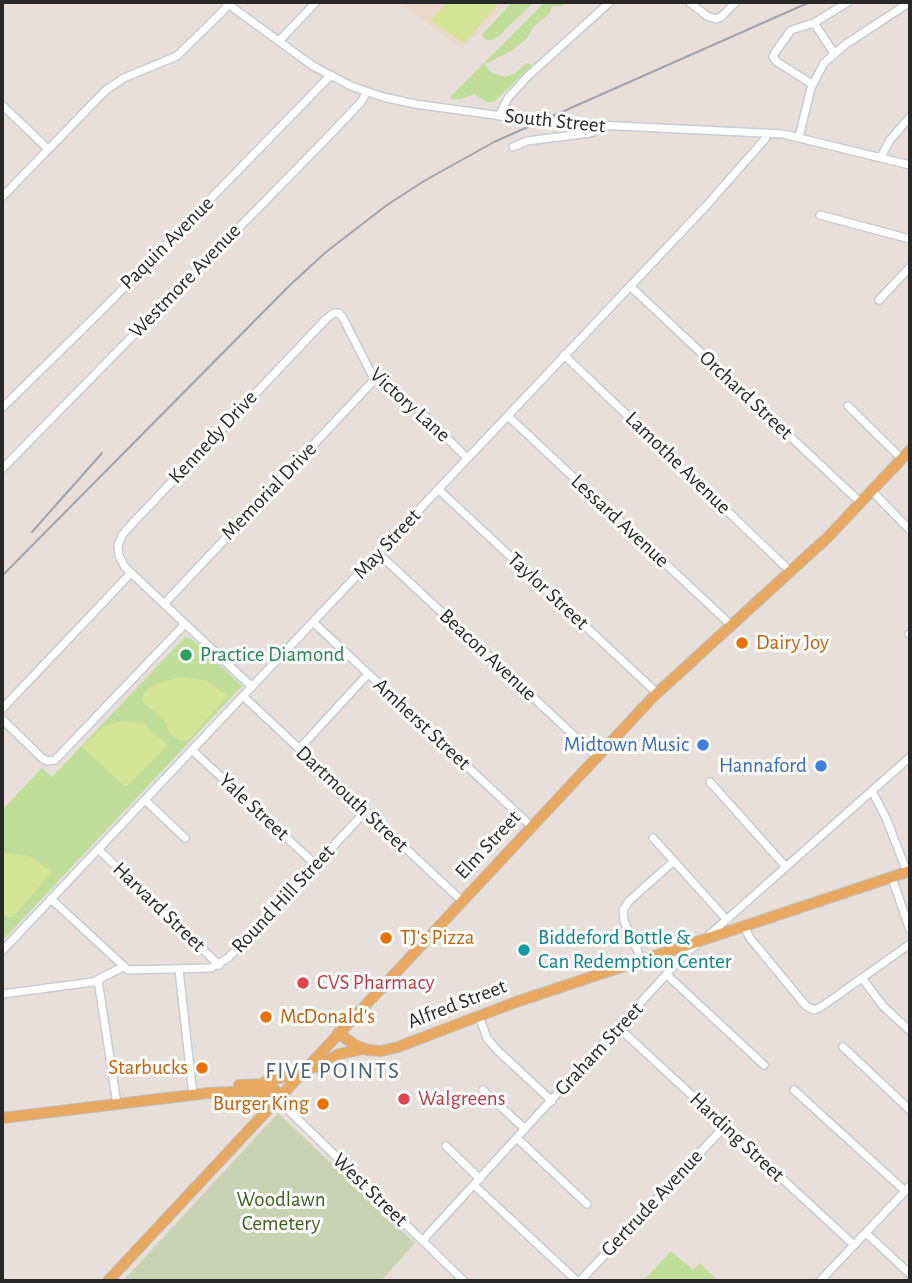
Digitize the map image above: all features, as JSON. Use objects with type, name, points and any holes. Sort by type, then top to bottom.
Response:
[{"type":"main road","name":"Elm Street","points":[[108,1281],[657,693],[791,572],[910,450]]},
{"type":"main road","name":"Alfred Street","points":[[260,1083],[317,1068],[339,1054],[398,1047],[642,960],[909,872]]},
{"type":"main road","points":[[338,1033],[365,1049]]},
{"type":"main road","points":[[208,1093],[219,1087],[260,1083],[274,1088],[277,1099]]},
{"type":"main road","points":[[2,1118],[193,1094],[254,1091],[277,1099]]},
{"type":"street","points":[[279,41],[316,2]]},
{"type":"street","points":[[499,116],[505,103],[523,82],[610,2]]},
{"type":"street","points":[[689,2],[707,16],[716,19],[722,17],[736,2]]},
{"type":"street","points":[[812,84],[773,57],[791,30],[814,23],[848,2]]},
{"type":"street","points":[[799,137],[812,84],[824,63],[834,53],[910,2]]},
{"type":"street","points":[[2,197],[106,90],[124,78],[177,56],[227,3]]},
{"type":"street","name":"South Street","points":[[227,3],[330,76],[367,92],[440,108],[556,123],[768,133],[799,137],[910,164]]},
{"type":"street","points":[[814,23],[834,53]]},
{"type":"street","name":"Paquin Avenue","points":[[2,408],[106,306],[330,76]]},
{"type":"street","name":"Westmore Avenue","points":[[2,469],[326,139],[367,92]]},
{"type":"street","points":[[2,105],[47,148]]},
{"type":"street","points":[[881,157],[890,140],[910,117]]},
{"type":"street","points":[[513,147],[527,141],[590,133],[598,127]]},
{"type":"street","name":"May Street","points":[[2,951],[706,206],[768,133]]},
{"type":"street","points":[[820,215],[910,239]]},
{"type":"street","points":[[879,300],[910,267]]},
{"type":"street","name":"Orchard Street","points":[[630,286],[861,503]]},
{"type":"street","name":"Victory Lane","points":[[337,313],[344,318],[367,368],[376,379],[421,412],[467,458]]},
{"type":"street","name":"Kennedy Drive","points":[[128,576],[118,552],[125,531],[327,318],[337,313]]},
{"type":"street","name":"Lamothe Avenue","points":[[564,355],[791,572]]},
{"type":"street","name":"Memorial Drive","points":[[164,604],[376,379]]},
{"type":"street","points":[[848,406],[902,459]]},
{"type":"street","name":"Lessard Avenue","points":[[508,416],[732,626]]},
{"type":"street","name":"Taylor Street","points":[[438,489],[657,693]]},
{"type":"street","points":[[872,491],[910,530]]},
{"type":"street","name":"Beacon Avenue","points":[[378,553],[597,757]]},
{"type":"street","points":[[2,709],[128,576],[164,604],[252,687]]},
{"type":"street","name":"Amherst Street","points":[[313,622],[532,827]]},
{"type":"street","points":[[2,719],[42,758],[50,761],[62,755],[186,624]]},
{"type":"street","points":[[299,749],[368,674]]},
{"type":"street","name":"Dartmouth Street","points":[[243,696],[462,901]]},
{"type":"street","name":"Yale Street","points":[[192,750],[316,865]]},
{"type":"street","name":"Graham Street","points":[[423,1240],[685,954],[910,757]]},
{"type":"street","points":[[710,782],[786,867]]},
{"type":"street","points":[[872,791],[909,872]]},
{"type":"street","points":[[145,800],[185,838]]},
{"type":"street","name":"Round Hill Street","points":[[123,967],[133,970],[179,970],[206,969],[219,965],[366,811]]},
{"type":"street","points":[[653,838],[726,920]]},
{"type":"street","name":"Harvard Street","points":[[98,849],[219,965]]},
{"type":"street","points":[[642,960],[624,921],[623,910],[629,901],[674,862]]},
{"type":"street","points":[[892,878],[910,930]]},
{"type":"street","points":[[2,994],[98,980],[123,967],[51,899]]},
{"type":"street","points":[[744,927],[750,938],[811,1009],[819,1009],[910,944]]},
{"type":"street","points":[[179,970],[193,1094]]},
{"type":"street","points":[[667,975],[764,1065]]},
{"type":"street","points":[[862,978],[883,1006],[910,1031]]},
{"type":"street","points":[[98,980],[117,1104]]},
{"type":"street","points":[[479,1016],[487,1038],[497,1050],[552,1101]]},
{"type":"street","name":"Harding Street","points":[[619,1028],[854,1245]]},
{"type":"street","points":[[844,1047],[910,1110]]},
{"type":"street","points":[[483,1090],[526,1129]]},
{"type":"street","points":[[794,1090],[908,1189],[820,1281]]},
{"type":"street","name":"West Street","points":[[277,1099],[464,1281]]},
{"type":"street","name":"Gertrude Avenue","points":[[579,1281],[725,1126]]},
{"type":"street","points":[[517,1138],[587,1204]]},
{"type":"street","points":[[446,1146],[480,1179]]},
{"type":"street","points":[[474,1185],[579,1281]]},
{"type":"street","points":[[866,1233],[910,1274]]},
{"type":"shaded area","points":[[398,2],[509,2],[462,49]]},
{"type":"green space","points":[[448,2],[500,2],[464,43],[430,20]]},
{"type":"green space","points":[[512,2],[534,2],[500,35],[486,40],[482,35]]},
{"type":"green space","points":[[545,2],[568,2],[562,6],[552,6],[550,13],[533,27],[527,38],[511,51],[485,64],[490,72],[504,77],[514,74],[527,63],[531,66],[494,102],[487,102],[474,94],[462,99],[451,99],[451,96]]},
{"type":"green space","points":[[185,637],[192,639],[242,686],[2,941],[2,810],[42,768],[52,777]]},
{"type":"green space","points":[[179,677],[205,680],[228,696],[188,740],[178,740],[166,729],[167,724],[143,702],[143,693],[154,685]]},
{"type":"green space","points":[[126,721],[144,724],[168,745],[124,786],[82,747],[103,726]]},
{"type":"green space","points":[[2,853],[30,856],[52,872],[13,917],[6,917],[2,913]]},
{"type":"green space","name":"Woodlawn Cemetery","points":[[278,1113],[415,1243],[381,1281],[123,1281]]},
{"type":"green space","points":[[671,1251],[693,1270],[700,1263],[718,1281],[643,1281]]},
{"type":"railway","points":[[2,576],[290,285],[326,252],[387,205],[494,142],[810,2]]},
{"type":"railway","points":[[32,532],[102,453]]},
{"type":"place","name":"Dairy Joy","points":[[742,643]]},
{"type":"place","name":"Practice Diamond","points":[[186,655]]},
{"type":"place","name":"Midtown Music","points":[[703,745]]},
{"type":"place","name":"Hannaford","points":[[821,766]]},
{"type":"place","name":"TJ's Pizza","points":[[386,938]]},
{"type":"place","name":"Biddeford Bottle & Can Redemption Center","points":[[524,950]]},
{"type":"place","name":"CVS Pharmacy","points":[[303,983]]},
{"type":"place","name":"McDonald's","points":[[266,1017]]},
{"type":"place","name":"Starbucks","points":[[202,1068]]},
{"type":"place","name":"Walgreens","points":[[404,1099]]},
{"type":"place","name":"Burger King","points":[[323,1104]]},
{"type":"district","name":"FIVE POINTS","points":[[333,1071]]}]
